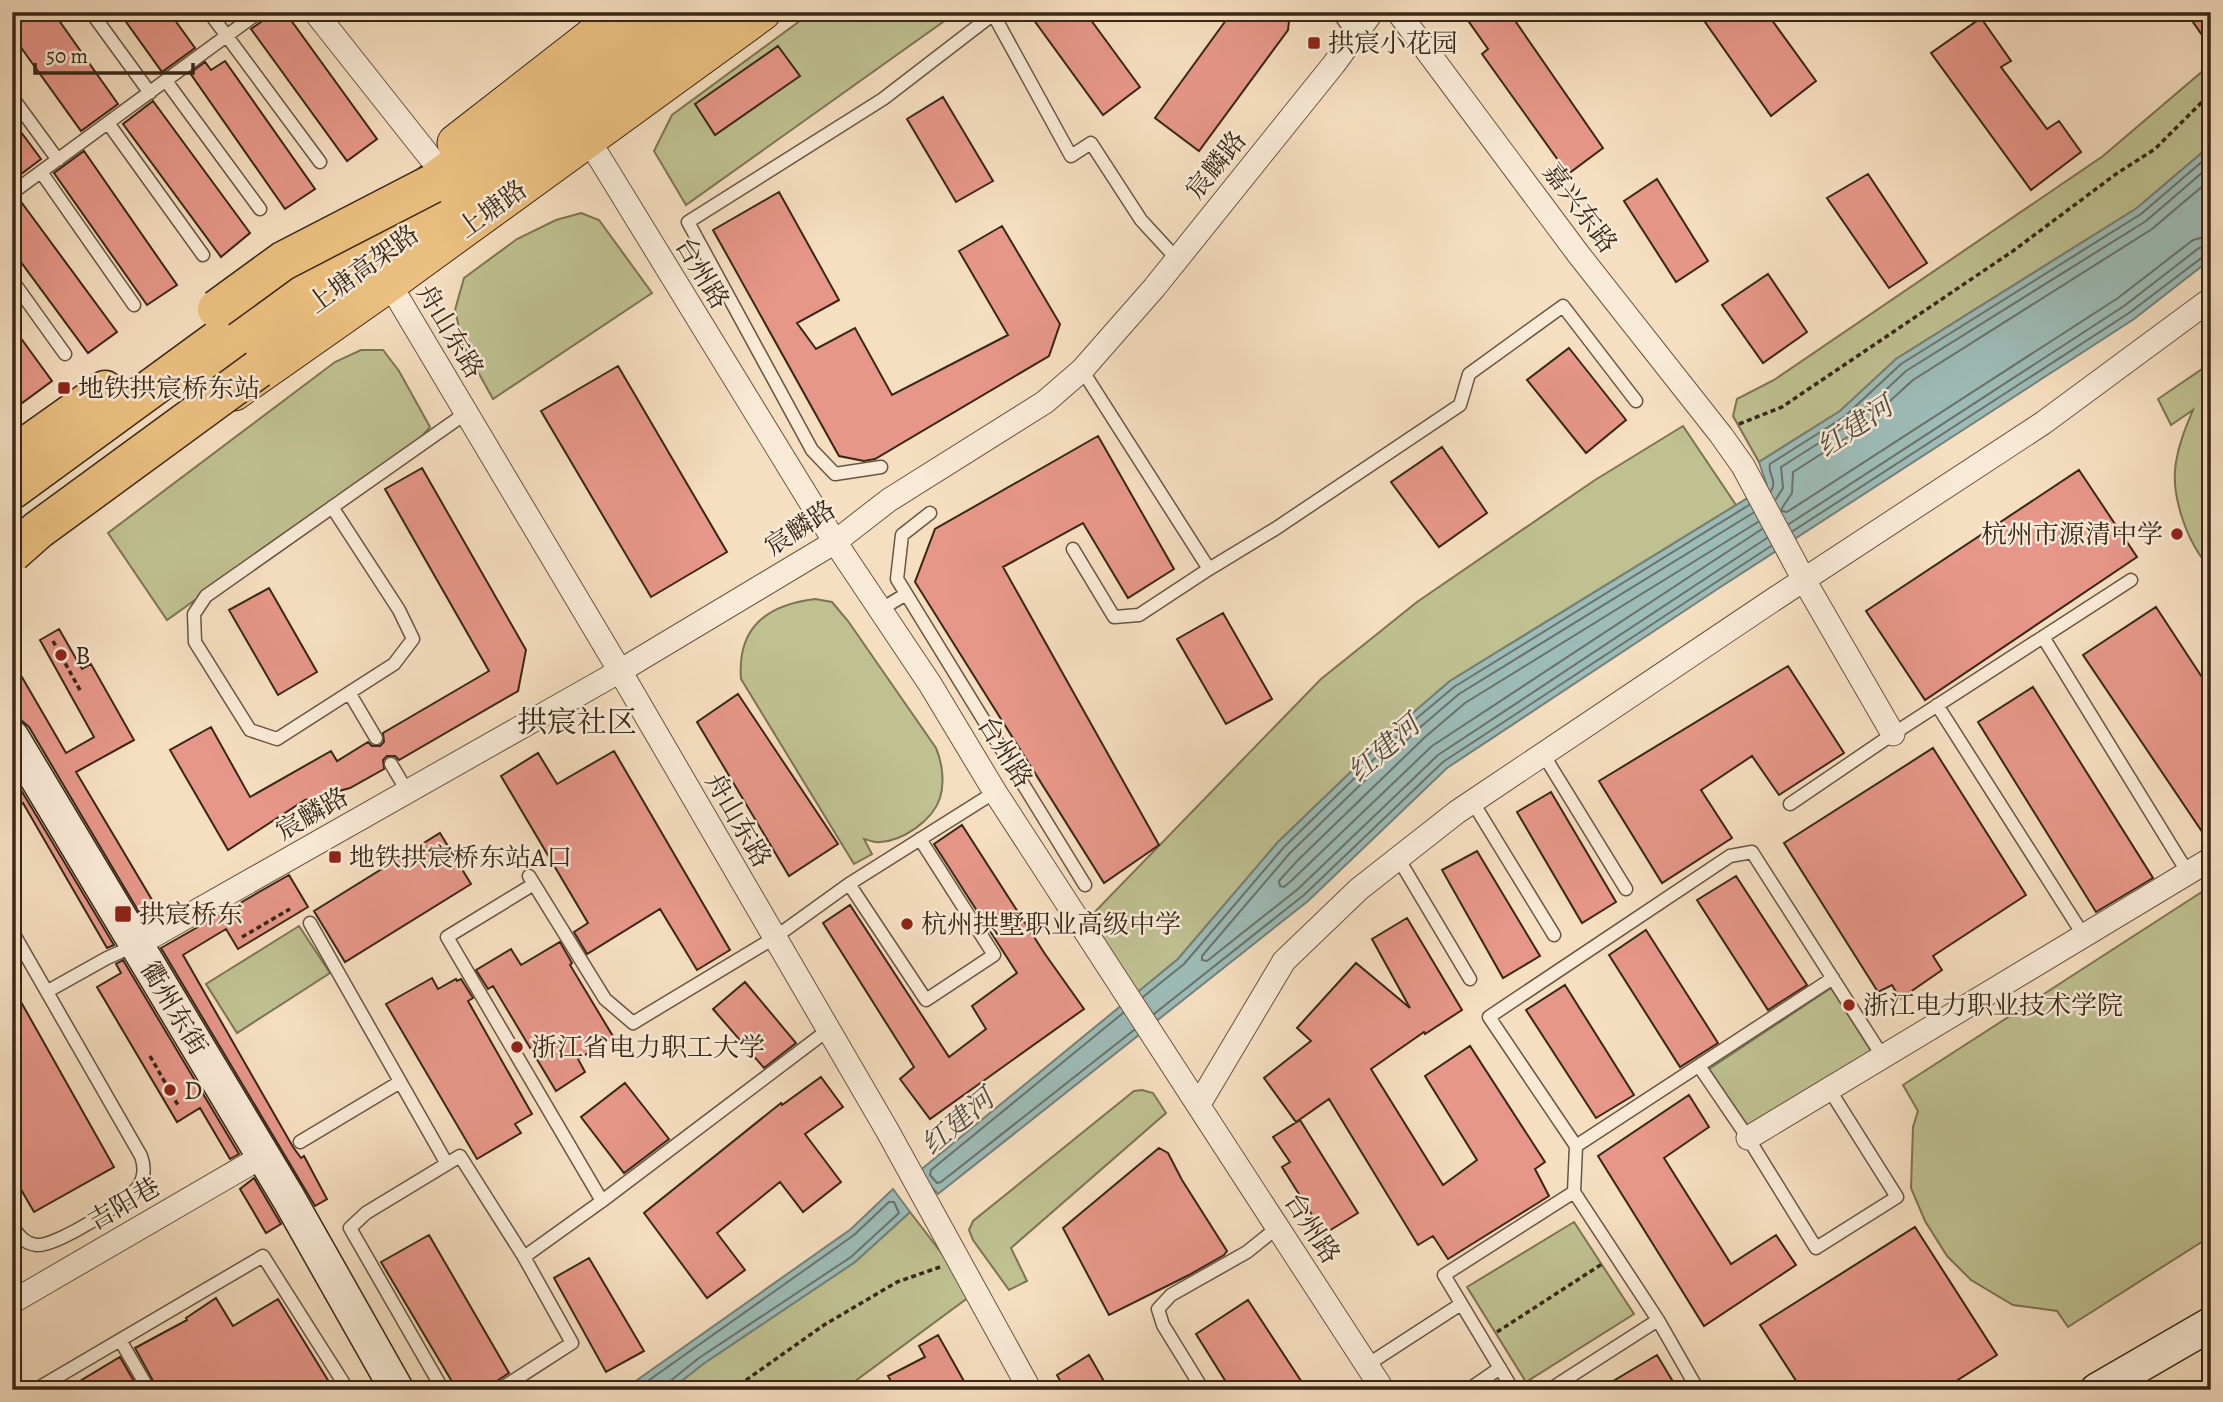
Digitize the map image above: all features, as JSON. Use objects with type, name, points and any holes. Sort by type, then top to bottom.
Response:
[{"type":"highway","name":"上塘高架路","points":[[12,490],[438,183],[666,12]]},
{"type":"highway","name":"上塘高架路","points":[[12,527],[438,183],[715,12]]},
{"type":"highway","points":[[12,456],[283,261],[438,183]]},
{"type":"highway","points":[[12,553],[37,530],[316,325],[438,183]]},
{"type":"main road","name":"上塘路","points":[[12,547],[389,284],[762,12]]},
{"type":"main road","points":[[12,468],[438,183],[617,14]]},
{"type":"street","points":[[315,12],[438,183]]},
{"type":"street","name":"宸麟路","points":[[136,945],[620,671],[835,542],[889,500],[1045,402],[1082,370],[1176,258],[1372,12]]},
{"type":"street","name":"嘉兴东路","points":[[1398,12],[1579,255],[1743,466],[1804,580],[1893,734]]},
{"type":"street","name":"台州路","points":[[588,139],[835,542],[930,684],[995,792],[1383,1390]]},
{"type":"street","name":"舟山东路","points":[[389,284],[620,671],[887,1130],[1030,1390]]},
{"type":"street","points":[[1199,1104],[1284,961],[1359,889],[1472,802],[2043,423],[2211,299]]},
{"type":"street","name":"衢州东街","points":[[14,742],[263,1156],[397,1390]]},
{"type":"street","points":[[1748,1138],[2211,859]]},
{"type":"street","name":"吉阳巷","points":[[12,1302],[263,1156]]},
{"type":"street","points":[[2096,1390],[2211,1324]]},
{"type":"street","points":[[2126,1390],[2211,1342]]},
{"type":"lane","points":[[92,12],[150,93]]},
{"type":"lane","points":[[209,12],[320,162]]},
{"type":"lane","points":[[12,193],[259,12]]},
{"type":"lane","points":[[1338,12],[1355,36]]},
{"type":"lane","points":[[880,467],[835,474],[812,450],[688,222],[883,99],[994,13],[1071,156],[1091,143],[1142,220],[1176,258]]},
{"type":"lane","points":[[166,81],[260,209]]},
{"type":"lane","points":[[12,97],[58,160]]},
{"type":"lane","points":[[108,123],[203,255]]},
{"type":"lane","points":[[41,172],[134,305]]},
{"type":"lane","points":[[12,280],[65,354]]},
{"type":"lane","points":[[1073,548],[1114,618],[1139,615],[1275,529],[1460,405],[1469,374],[1563,306],[1636,401]]},
{"type":"lane","points":[[1082,370],[1209,569]]},
{"type":"lane","points":[[332,507],[400,610],[413,639],[394,664],[277,739],[250,730],[195,642],[194,614],[206,596],[466,412]]},
{"type":"lane","points":[[930,513],[902,535],[897,579],[1085,885]]},
{"type":"lane","points":[[1790,804],[1937,705],[2132,580]]},
{"type":"lane","points":[[880,610],[906,594]]},
{"type":"lane","points":[[2043,637],[2188,873]]},
{"type":"lane","points":[[350,694],[376,738]]},
{"type":"lane","points":[[1937,705],[2084,936]]},
{"type":"lane","points":[[1543,754],[1626,889]]},
{"type":"lane","points":[[391,764],[407,791]]},
{"type":"lane","points":[[602,1201],[447,937],[532,880],[605,999],[633,1023],[774,938],[849,884],[995,792]]},
{"type":"lane","points":[[1472,802],[1554,935]]},
{"type":"lane","points":[[849,884],[926,1000],[994,955],[920,839]]},
{"type":"lane","points":[[1698,1390],[1658,1320],[1574,1192],[1576,1146],[1489,1017],[1731,856],[1752,852],[1883,1057]]},
{"type":"lane","points":[[1398,858],[1470,979]]},
{"type":"lane","points":[[310,923],[447,1164]]},
{"type":"lane","points":[[12,930],[141,1156],[145,1168],[139,1185],[125,1200],[52,1242],[39,1245],[24,1242],[12,1226]]},
{"type":"lane","points":[[48,991],[136,945]]},
{"type":"lane","points":[[1576,1146],[1832,978]]},
{"type":"lane","points":[[524,1257],[828,1030]]},
{"type":"lane","points":[[1699,1066],[1748,1138],[1816,1248],[1897,1197],[1829,1089]]},
{"type":"lane","points":[[300,1142],[400,1082]]},
{"type":"lane","points":[[443,1390],[349,1228],[366,1213],[460,1156],[524,1257],[572,1343],[499,1390]]},
{"type":"lane","points":[[1513,1390],[1444,1275],[1574,1192]]},
{"type":"lane","points":[[1203,1390],[1163,1325],[1158,1309],[1171,1295],[1247,1252],[1278,1227]]},
{"type":"lane","points":[[35,1390],[263,1255],[348,1390]]},
{"type":"lane","points":[[1367,1365],[1461,1304]]},
{"type":"lane","points":[[1549,1390],[1658,1320]]},
{"type":"lane","points":[[120,1340],[149,1390]]},
{"type":"lane","points":[[1468,1390],[1500,1368]]},
{"type":"path","points":[[1721,435],[1732,427],[1782,407],[2013,251],[2116,174],[2155,149],[2211,93]]},
{"type":"path","points":[[53,641],[82,692]]},
{"type":"path","points":[[242,937],[290,909]]},
{"type":"path","points":[[150,1056],[180,1107]]},
{"type":"path","points":[[1483,1341],[1616,1255]]},
{"type":"path","points":[[732,1390],[824,1325],[897,1282],[958,1260]]},
{"type":"green space","points":[[812,12],[957,12],[686,205],[654,151],[672,115]]},
{"type":"green space","points":[[2211,64],[2211,145],[2137,208],[1896,359],[1840,411],[1759,462],[1733,416],[1737,399],[1774,380],[2103,156]]},
{"type":"green space","points":[[581,213],[599,220],[652,293],[493,399],[463,345],[455,310],[464,278],[517,239],[556,220]]},
{"type":"green space","points":[[361,350],[383,350],[399,371],[430,427],[418,441],[167,620],[108,533],[335,362]]},
{"type":"green space","points":[[2211,363],[2211,569],[2188,534],[2176,490],[2177,455],[2193,410],[2171,425],[2158,399]]},
{"type":"green space","points":[[1683,426],[1736,505],[1450,681],[1407,718],[1278,842],[1178,959],[1131,998],[1082,925],[1321,679],[1417,602],[1595,480]]},
{"type":"green space","points":[[815,599],[832,602],[848,621],[936,748],[943,779],[940,798],[924,821],[916,828],[889,841],[864,839],[872,854],[854,864],[741,679],[744,645],[759,622],[769,613],[783,607]]},
{"type":"green space","points":[[2211,886],[2211,1236],[2068,1327],[2057,1311],[2013,1305],[1971,1280],[1947,1256],[1925,1221],[1911,1188],[1913,1127],[1918,1111],[1903,1085]]},
{"type":"green space","points":[[299,926],[330,973],[237,1033],[206,984]]},
{"type":"green space","points":[[1831,988],[1873,1054],[1750,1129],[1709,1069]]},
{"type":"green space","points":[[1134,1091],[1153,1093],[1166,1113],[1011,1248],[1027,1281],[1009,1290],[973,1240],[969,1230],[973,1221]]},
{"type":"green space","points":[[910,1212],[973,1294],[843,1390],[670,1390],[703,1364],[855,1262]]},
{"type":"green space","points":[[1574,1222],[1634,1314],[1526,1382],[1467,1287]]},
{"type":"water","name":"红建河","points":[[2211,145],[2211,259],[2134,319],[1447,768],[1308,901],[938,1194],[918,1172],[1178,959],[1278,842],[1407,718],[1450,681],[1767,486],[1759,462],[1840,411],[1896,359],[2137,208]]},
{"type":"water","points":[[893,1189],[910,1212],[855,1262],[703,1364],[670,1390],[623,1390],[851,1229]]},
{"type":"building","points":[[12,12],[53,12],[118,104],[81,131],[12,35]]},
{"type":"building","points":[[119,12],[169,12],[195,48],[162,72]]},
{"type":"building","points":[[268,12],[285,12],[377,139],[347,161],[251,29],[265,19]]},
{"type":"building","points":[[1028,12],[1085,12],[1140,87],[1103,115]]},
{"type":"building","points":[[1232,12],[1290,12],[1288,30],[1199,151],[1155,118]]},
{"type":"building","points":[[1462,12],[1509,12],[1603,148],[1568,174],[1482,54],[1488,49]]},
{"type":"building","points":[[1698,12],[1766,12],[1816,81],[1771,116]]},
{"type":"building","points":[[2186,12],[2211,12],[2211,48]]},
{"type":"building","points":[[1981,18],[2011,61],[2001,67],[2047,129],[2059,121],[2081,152],[2031,190],[1931,53]]},
{"type":"building","points":[[778,46],[800,76],[715,135],[695,104]]},
{"type":"building","points":[[225,61],[315,189],[285,209],[190,73],[205,62],[211,70]]},
{"type":"building","points":[[943,97],[993,181],[956,202],[907,119]]},
{"type":"building","points":[[153,101],[250,233],[221,257],[123,124]]},
{"type":"building","points":[[12,120],[41,159],[12,181]]},
{"type":"building","points":[[84,151],[177,285],[147,305],[54,173]]},
{"type":"building","points":[[1868,174],[1927,263],[1889,288],[1827,198]]},
{"type":"building","points":[[1657,179],[1708,261],[1676,282],[1624,201]]},
{"type":"building","points":[[779,192],[839,300],[797,323],[816,349],[855,328],[892,395],[1008,335],[959,251],[1002,226],[1060,324],[1049,356],[875,459],[864,461],[839,456],[713,230]]},
{"type":"building","points":[[19,199],[117,332],[88,353],[12,250],[12,202]]},
{"type":"building","points":[[1768,274],[1807,332],[1763,363],[1722,305]]},
{"type":"building","points":[[12,326],[52,381],[22,403],[12,390]]},
{"type":"building","points":[[1569,348],[1626,420],[1586,453],[1527,380]]},
{"type":"building","points":[[618,366],[727,552],[651,597],[541,411]]},
{"type":"building","points":[[1098,436],[1174,569],[1128,598],[1083,523],[1003,567],[1159,845],[1104,883],[915,582],[935,529]]},
{"type":"building","points":[[1442,447],[1487,513],[1439,547],[1391,482]]},
{"type":"building","points":[[422,468],[526,650],[518,691],[399,760],[395,756],[387,756],[383,760],[384,769],[350,788],[305,800],[228,850],[170,750],[211,727],[250,797],[331,751],[337,761],[368,742],[372,746],[380,746],[384,742],[383,733],[489,671],[385,489]]},
{"type":"building","points":[[2079,470],[2137,557],[1925,700],[1866,611]]},
{"type":"building","points":[[269,588],[317,672],[278,695],[229,610]]},
{"type":"building","points":[[2156,607],[2211,691],[2211,845],[2083,655]]},
{"type":"building","points":[[1223,613],[1272,699],[1226,724],[1177,639]]},
{"type":"building","points":[[59,629],[82,669],[91,664],[134,740],[76,772],[161,915],[146,924],[29,727],[12,718],[12,660],[66,753],[94,737],[40,640]]},
{"type":"building","points":[[1788,666],[1844,753],[1779,795],[1752,756],[1701,790],[1732,838],[1662,883],[1599,781]]},
{"type":"building","points":[[2033,687],[2153,878],[2096,912],[1978,722]]},
{"type":"building","points":[[738,694],[838,844],[789,876],[697,722]]},
{"type":"building","points":[[1933,748],[2026,895],[1933,956],[1942,970],[1900,999],[1892,985],[1878,992],[1784,843]]},
{"type":"building","points":[[614,751],[730,950],[697,970],[660,909],[587,954],[574,932],[588,923],[501,776],[538,753],[557,784]]},
{"type":"building","points":[[12,775],[114,945],[107,948],[23,803],[12,809]]},
{"type":"building","points":[[1551,792],[1616,902],[1582,923],[1517,812]]},
{"type":"building","points":[[962,825],[1045,954],[1084,1009],[930,1119],[900,1079],[914,1067],[823,923],[850,905],[949,1057],[986,1029],[972,1006],[1017,973],[934,844]]},
{"type":"building","points":[[440,833],[471,884],[345,962],[314,911]]},
{"type":"building","points":[[1477,851],[1540,956],[1503,978],[1442,870]]},
{"type":"building","points":[[289,875],[308,907],[238,949],[226,929],[183,955],[293,1147],[301,1158],[304,1156],[327,1199],[315,1206],[161,948]]},
{"type":"building","points":[[1736,876],[1807,985],[1768,1010],[1697,900]]},
{"type":"building","points":[[1407,918],[1462,1010],[1425,1034],[1424,1032],[1371,1069],[1443,1185],[1477,1160],[1425,1076],[1470,1046],[1545,1162],[1535,1169],[1549,1196],[1448,1259],[1433,1236],[1418,1245],[1329,1099],[1296,1122],[1264,1078],[1311,1041],[1297,1028],[1356,963],[1410,1008],[1372,939]]},
{"type":"building","points":[[1646,930],[1718,1043],[1680,1067],[1609,955]]},
{"type":"building","points":[[560,942],[572,963],[570,965],[614,1038],[578,1059],[585,1072],[556,1091],[493,986],[488,989],[476,970],[511,949],[521,965]]},
{"type":"building","points":[[123,960],[239,1154],[230,1159],[200,1108],[177,1122],[97,987],[121,973],[116,964]]},
{"type":"building","points":[[432,978],[438,989],[461,979],[473,998],[468,1001],[532,1114],[515,1124],[521,1133],[477,1159],[386,1004]]},
{"type":"building","points":[[745,982],[796,1043],[764,1068],[713,1009]]},
{"type":"building","points":[[1565,985],[1634,1095],[1596,1118],[1526,1010]]},
{"type":"building","points":[[12,986],[114,1167],[34,1212],[12,1174]]},
{"type":"building","points":[[821,1077],[843,1107],[805,1134],[841,1182],[803,1212],[780,1182],[717,1233],[745,1270],[707,1298],[644,1213],[781,1103],[782,1105]]},
{"type":"building","points":[[625,1083],[669,1139],[624,1173],[581,1117]]},
{"type":"building","points":[[1689,1095],[1709,1127],[1664,1158],[1731,1264],[1776,1235],[1796,1265],[1704,1326],[1598,1156]]},
{"type":"building","points":[[1300,1120],[1358,1213],[1324,1234],[1282,1167],[1290,1162],[1273,1137]]},
{"type":"building","points":[[1159,1148],[1168,1153],[1227,1251],[1189,1275],[1109,1315],[1063,1228]]},
{"type":"building","points":[[254,1178],[281,1224],[266,1233],[240,1189]]},
{"type":"building","points":[[1915,1227],[1997,1355],[1942,1390],[1802,1390],[1760,1325]]},
{"type":"building","points":[[429,1235],[509,1373],[494,1383],[490,1390],[457,1390],[381,1262]]},
{"type":"building","points":[[589,1258],[644,1351],[606,1372],[554,1278]]},
{"type":"building","points":[[216,1298],[233,1326],[278,1299],[334,1390],[158,1390],[135,1348],[187,1320],[186,1318]]},
{"type":"building","points":[[1248,1300],[1307,1390],[1231,1390],[1196,1334]]},
{"type":"building","points":[[938,1335],[969,1390],[896,1390],[888,1376],[925,1357],[919,1346]]},
{"type":"building","points":[[1089,1355],[1109,1390],[1065,1390],[1057,1375]]},
{"type":"building","points":[[1657,1355],[1678,1390],[1598,1390]]},
{"type":"building","points":[[120,1357],[139,1390],[65,1390]]},
{"type":"place","name":"拱宸小花园","points":[[1314,43]]},
{"type":"place","name":"地铁拱宸桥东站","points":[[64,388]]},
{"type":"place","name":"杭州市源清中学","points":[[2177,534]]},
{"type":"place","name":"B","points":[[61,655]]},
{"type":"place","name":"地铁拱宸桥东站A口","points":[[335,857]]},
{"type":"place","name":"拱宸桥东","points":[[123,914]]},
{"type":"place","name":"杭州拱墅职业高级中学","points":[[907,924]]},
{"type":"place","name":"浙江电力职业技术学院","points":[[1849,1005]]},
{"type":"place","name":"浙江省电力职工大学","points":[[517,1047]]},
{"type":"place","name":"D","points":[[170,1090]]},
{"type":"district","name":"拱宸社区","points":[[577,722]]}]
